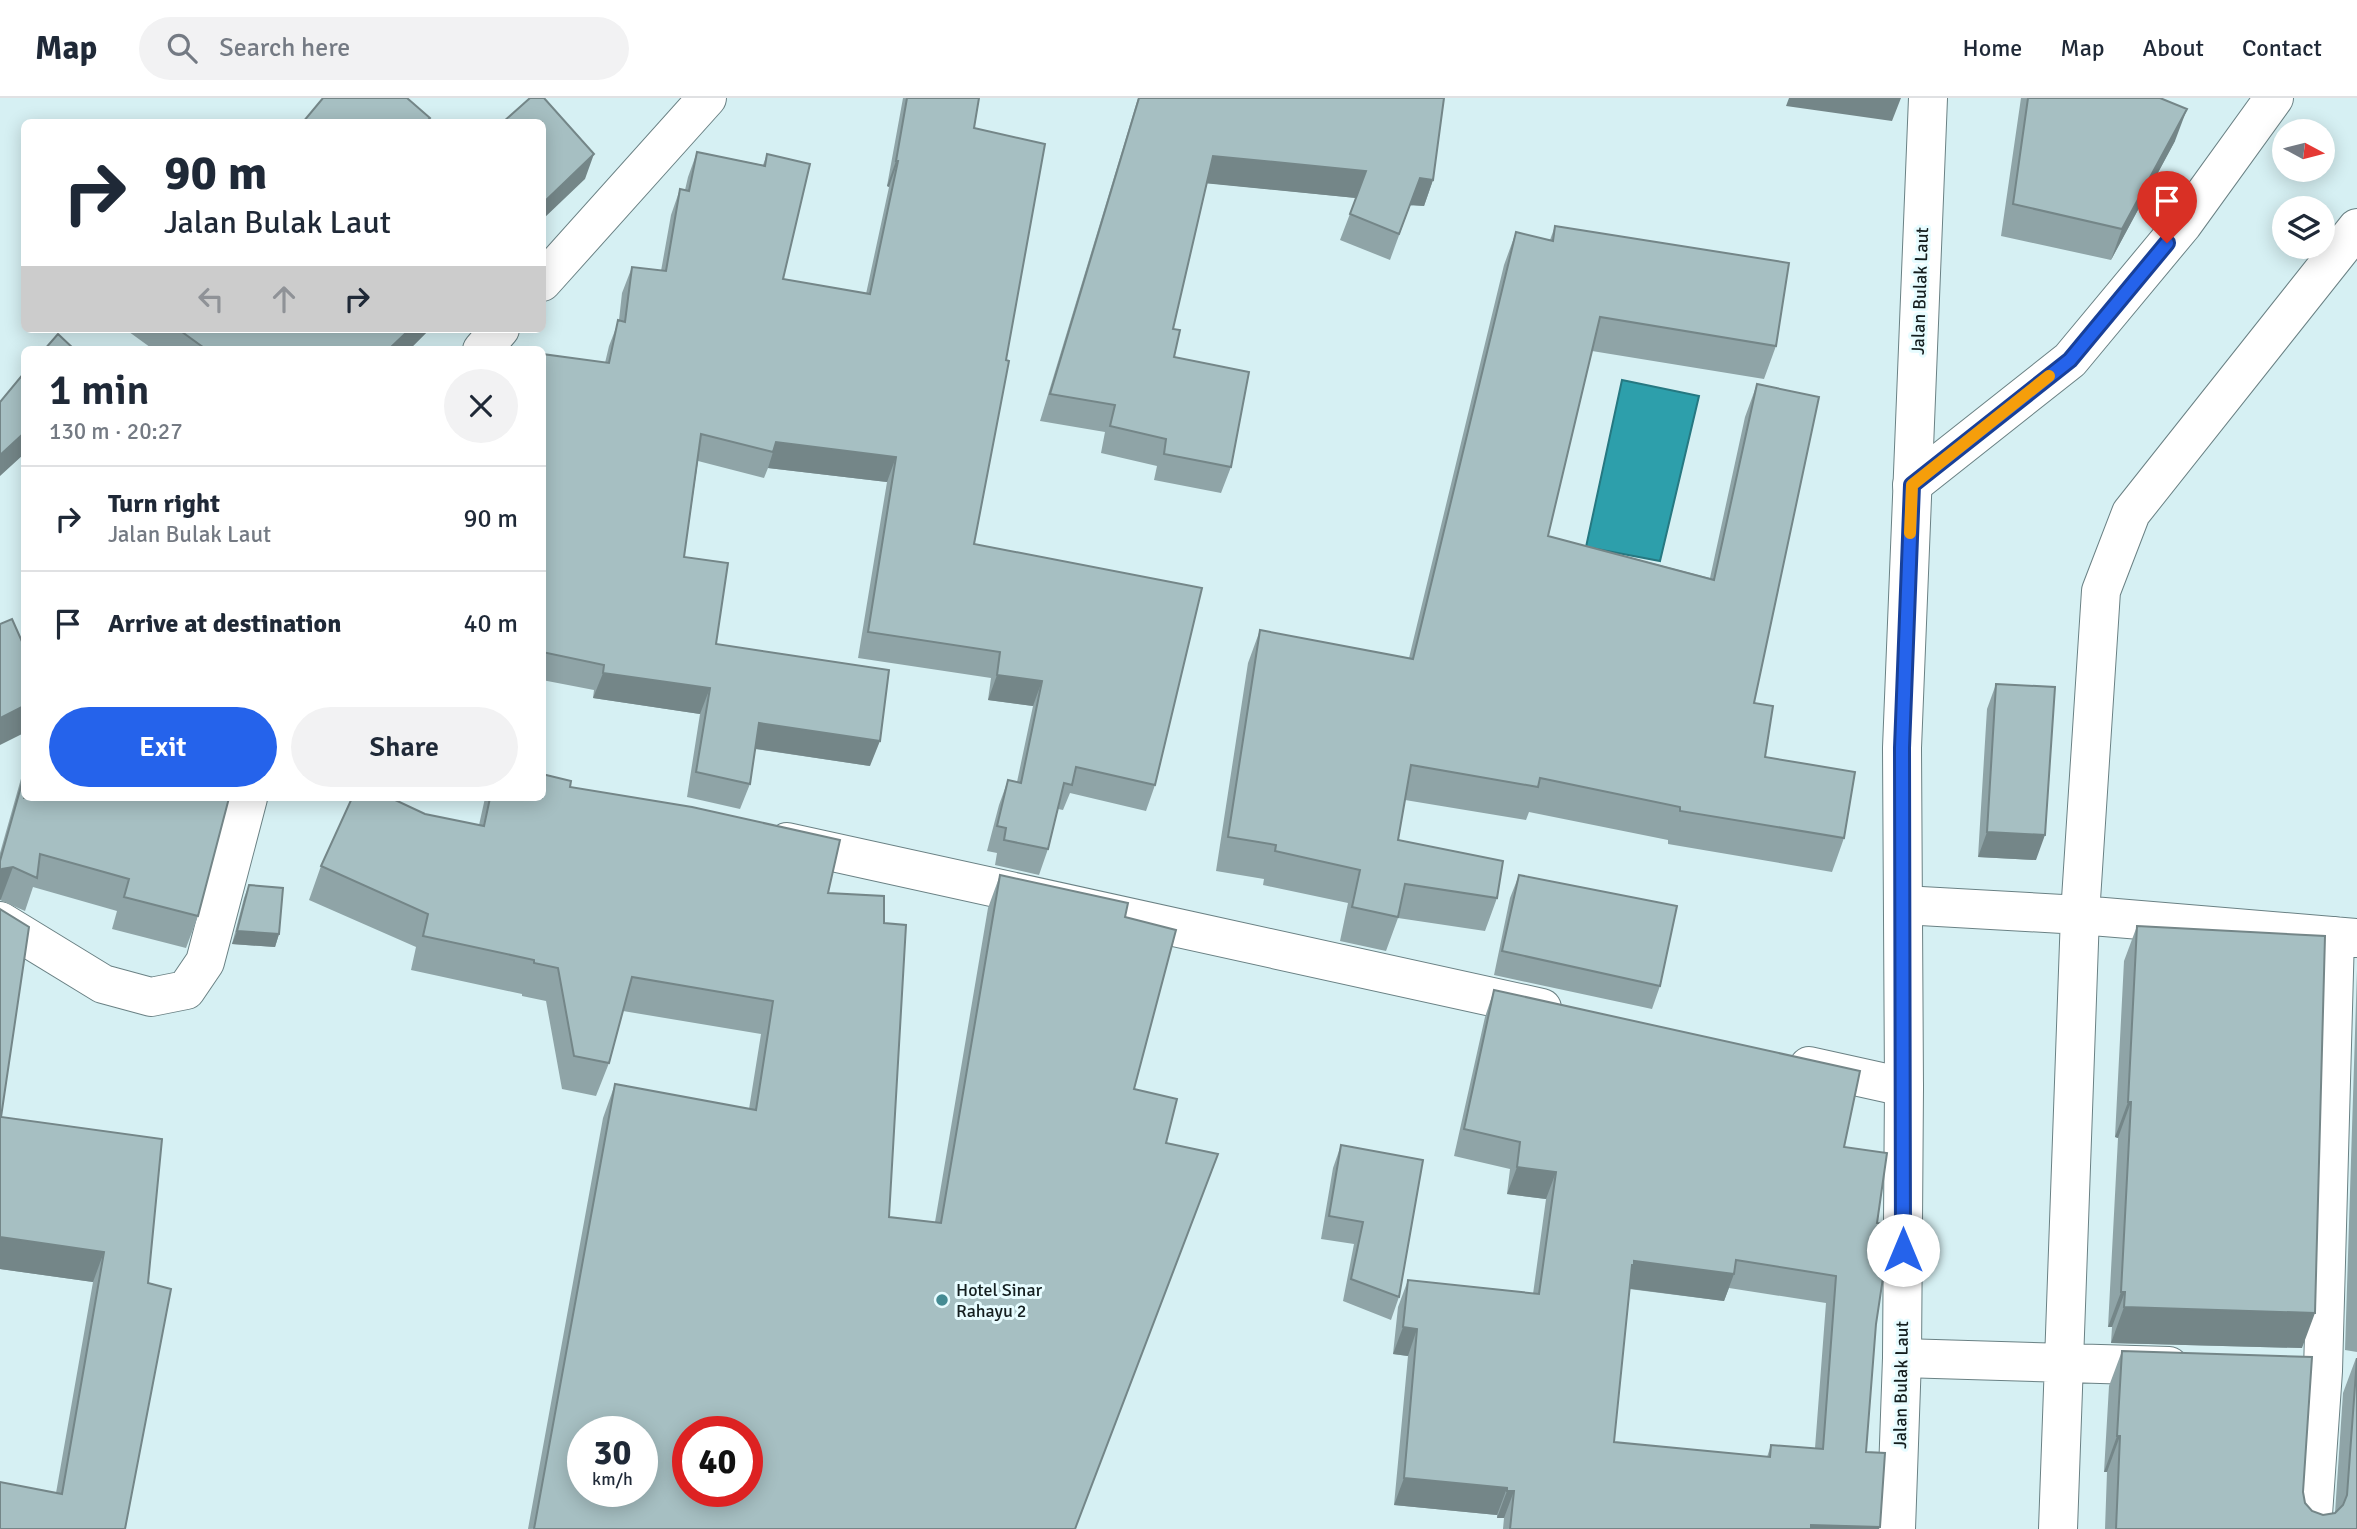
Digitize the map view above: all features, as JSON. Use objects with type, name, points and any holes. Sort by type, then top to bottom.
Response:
[{"type":"street","points":[[546,278],[707,98]]},
{"type":"street","name":"Jalan Bulak Laut","points":[[1896,1529],[1902,1358],[1902,748],[1928,98]]},
{"type":"street","points":[[1912,485],[2070,360],[2183,224],[2274,98]]},
{"type":"street","points":[[2058,1529],[2080,915],[2101,591],[2131,513],[2353,241]]},
{"type":"street","points":[[0,921],[103,984],[151,997],[186,990],[205,962],[247,801]]},
{"type":"street","points":[[747,833],[1577,1015]]},
{"type":"street","points":[[1903,905],[2080,915],[2346,937],[2325,1371],[2312,1529]]},
{"type":"street","points":[[1782,1060],[1904,1087]]},
{"type":"street","points":[[1902,1358],[2200,1367]]},
{"type":"water","points":[[1622,380],[1699,396],[1660,561],[1586,547]]},
{"type":"building","points":[[323,98],[407,98],[430,118],[429,119],[306,119]]},
{"type":"building","points":[[530,98],[544,98],[594,154],[546,200],[546,119],[506,119]]},
{"type":"building","points":[[907,98],[979,98],[974,128],[1045,144],[1006,360],[1009,361],[974,544],[1202,588],[1155,785],[1076,767],[1072,785],[1064,783],[1048,849],[1004,840],[1006,828],[997,826],[1008,780],[1021,783],[1042,681],[997,675],[1000,652],[868,632],[896,457],[776,442],[773,452],[701,434],[684,557],[728,563],[716,644],[889,670],[880,741],[759,723],[750,784],[696,772],[710,688],[603,673],[604,665],[546,653],[546,355],[609,363],[618,320],[625,322],[632,267],[666,271],[680,189],[689,191],[697,152],[765,166],[767,154],[810,164],[783,279],[870,294]]},
{"type":"building","points":[[1139,98],[1444,98],[1433,180],[1420,178],[1399,234],[1350,214],[1366,171],[1213,156],[1173,329],[1180,330],[1174,357],[1249,372],[1231,467],[1164,454],[1166,439],[1110,426],[1115,405],[1050,394]]},
{"type":"building","points":[[2028,98],[2160,98],[2187,109],[2122,229],[2013,204]]},
{"type":"building","points":[[1555,226],[1789,263],[1776,346],[1600,317],[1548,536],[1714,580],[1757,384],[1819,397],[1754,703],[1773,706],[1765,757],[1855,772],[1844,838],[1680,811],[1680,807],[1540,778],[1538,787],[1411,765],[1398,840],[1503,861],[1497,898],[1405,884],[1398,917],[1352,907],[1360,870],[1275,851],[1276,845],[1228,837],[1260,630],[1413,659],[1516,232],[1553,241]]},
{"type":"building","points":[[184,333],[406,333],[392,346],[201,346]]},
{"type":"building","points":[[58,334],[71,346],[48,346]]},
{"type":"building","points":[[21,377],[21,436],[0,455],[0,402]]},
{"type":"building","points":[[12,619],[21,639],[21,708],[0,718],[0,624]]},
{"type":"building","points":[[1996,684],[2055,687],[2045,835],[1987,832]]},
{"type":"building","points":[[546,775],[571,781],[570,787],[692,807],[840,840],[828,893],[884,896],[884,923],[906,925],[889,1217],[941,1223],[1000,875],[1128,903],[1125,917],[1176,930],[1134,1089],[1177,1099],[1166,1143],[1218,1154],[1075,1529],[534,1529],[615,1084],[756,1110],[773,1001],[632,977],[609,1063],[574,1056],[558,968],[534,963],[534,960],[423,936],[428,914],[321,866],[351,801],[397,801],[425,814],[484,826],[489,801],[546,801]]},
{"type":"building","points":[[21,787],[21,801],[228,801],[198,916],[124,897],[129,879],[40,854],[37,878],[13,867],[0,871],[0,861]]},
{"type":"building","points":[[1519,875],[1677,906],[1660,986],[1502,951]]},
{"type":"building","points":[[249,885],[283,888],[279,934],[237,931]]},
{"type":"building","points":[[0,909],[29,927],[1,1117],[162,1139],[148,1283],[171,1289],[125,1529],[0,1529],[0,1482],[62,1494],[104,1252],[0,1237]]},
{"type":"building","points":[[2137,926],[2325,936],[2315,1313],[2124,1307],[2125,1292],[2121,1292]]},
{"type":"building","points":[[1494,990],[1860,1071],[1844,1147],[1887,1153],[1877,1223],[1891,1225],[1876,1324],[1866,1452],[1885,1453],[1880,1527],[1811,1525],[1811,1529],[1510,1529],[1514,1491],[1507,1491],[1507,1488],[1404,1478],[1417,1329],[1403,1327],[1408,1280],[1539,1294],[1556,1172],[1517,1167],[1520,1142],[1464,1129]],"holes":[[[1736,1260],[1836,1276],[1823,1449],[1771,1445],[1770,1457],[1614,1442],[1634,1261],[1734,1274]]]},
{"type":"building","points":[[1341,1145],[1423,1160],[1399,1297],[1351,1279],[1363,1222],[1329,1216]]},
{"type":"building","points":[[2122,1351],[2312,1357],[2303,1492],[2305,1503],[2312,1511],[2323,1515],[2335,1513],[2343,1505],[2347,1495],[2357,1358],[2357,1529],[2116,1529],[2120,1436],[2117,1436]]},
{"type":"slow traffic","points":[[1910,533],[1912,485],[2049,376]]},
{"type":"place","name":"Hotel Sinar Rahayu 2","points":[[942,1300]]},
{"type":"route","points":[[1903,1250],[1902,748],[1912,485],[2070,360],[2167,243]]}]
